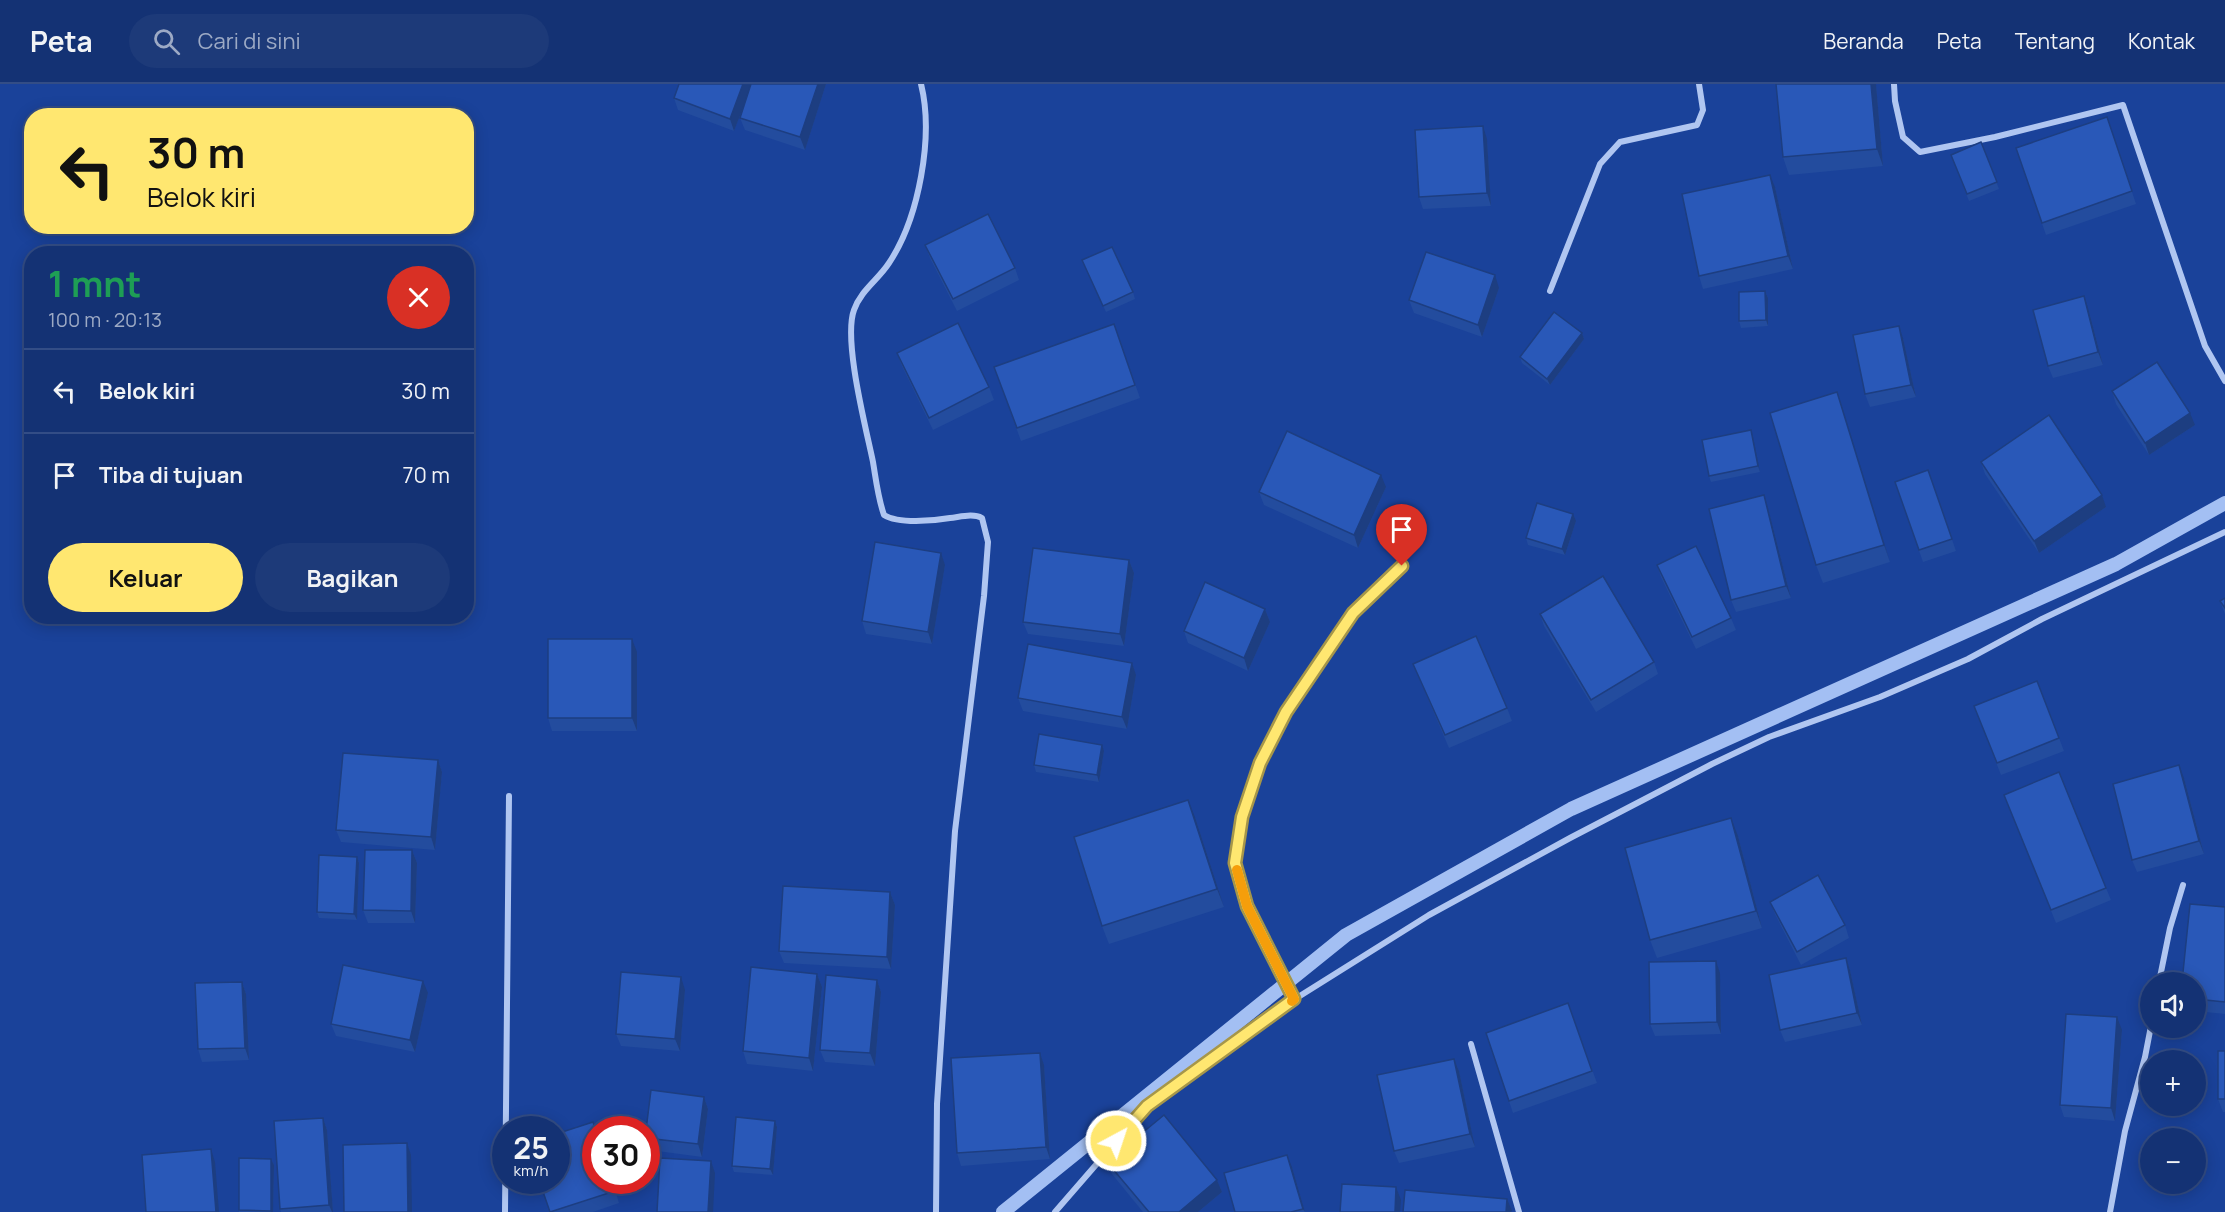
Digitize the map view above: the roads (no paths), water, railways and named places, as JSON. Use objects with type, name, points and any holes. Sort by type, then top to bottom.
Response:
[{"type":"street","points":[[921,84],[925,99],[927,143],[913,213],[889,264],[862,293],[853,311],[850,332],[860,402],[884,515],[898,520],[940,520],[976,515],[982,518],[988,542],[984,596],[954,843],[937,1104],[936,1212]]},
{"type":"street","points":[[1550,291],[1600,164],[1620,142],[1697,125],[1703,110],[1699,84]]},
{"type":"street","points":[[1894,84],[1903,137],[1920,152],[1995,137],[2123,105],[2205,346],[2225,381]]},
{"type":"street","points":[[1055,1212],[1147,1106],[1294,999],[1429,915],[1712,764],[1769,738],[1880,697],[1968,659],[2042,619],[2225,532]]},
{"type":"street","points":[[1294,999],[1247,906],[1235,863],[1242,817],[1260,763],[1286,712],[1353,613],[1402,566]]},
{"type":"street","points":[[505,1212],[509,796]]},
{"type":"street","points":[[2161,972],[2182,885]]},
{"type":"street","points":[[2110,1212],[2125,1131],[2149,1038]]},
{"type":"street","points":[[1471,1044],[1519,1212]]},
{"type":"waterway","points":[[1003,1212],[1346,935],[1571,809],[2116,564],[2225,503]]}]
